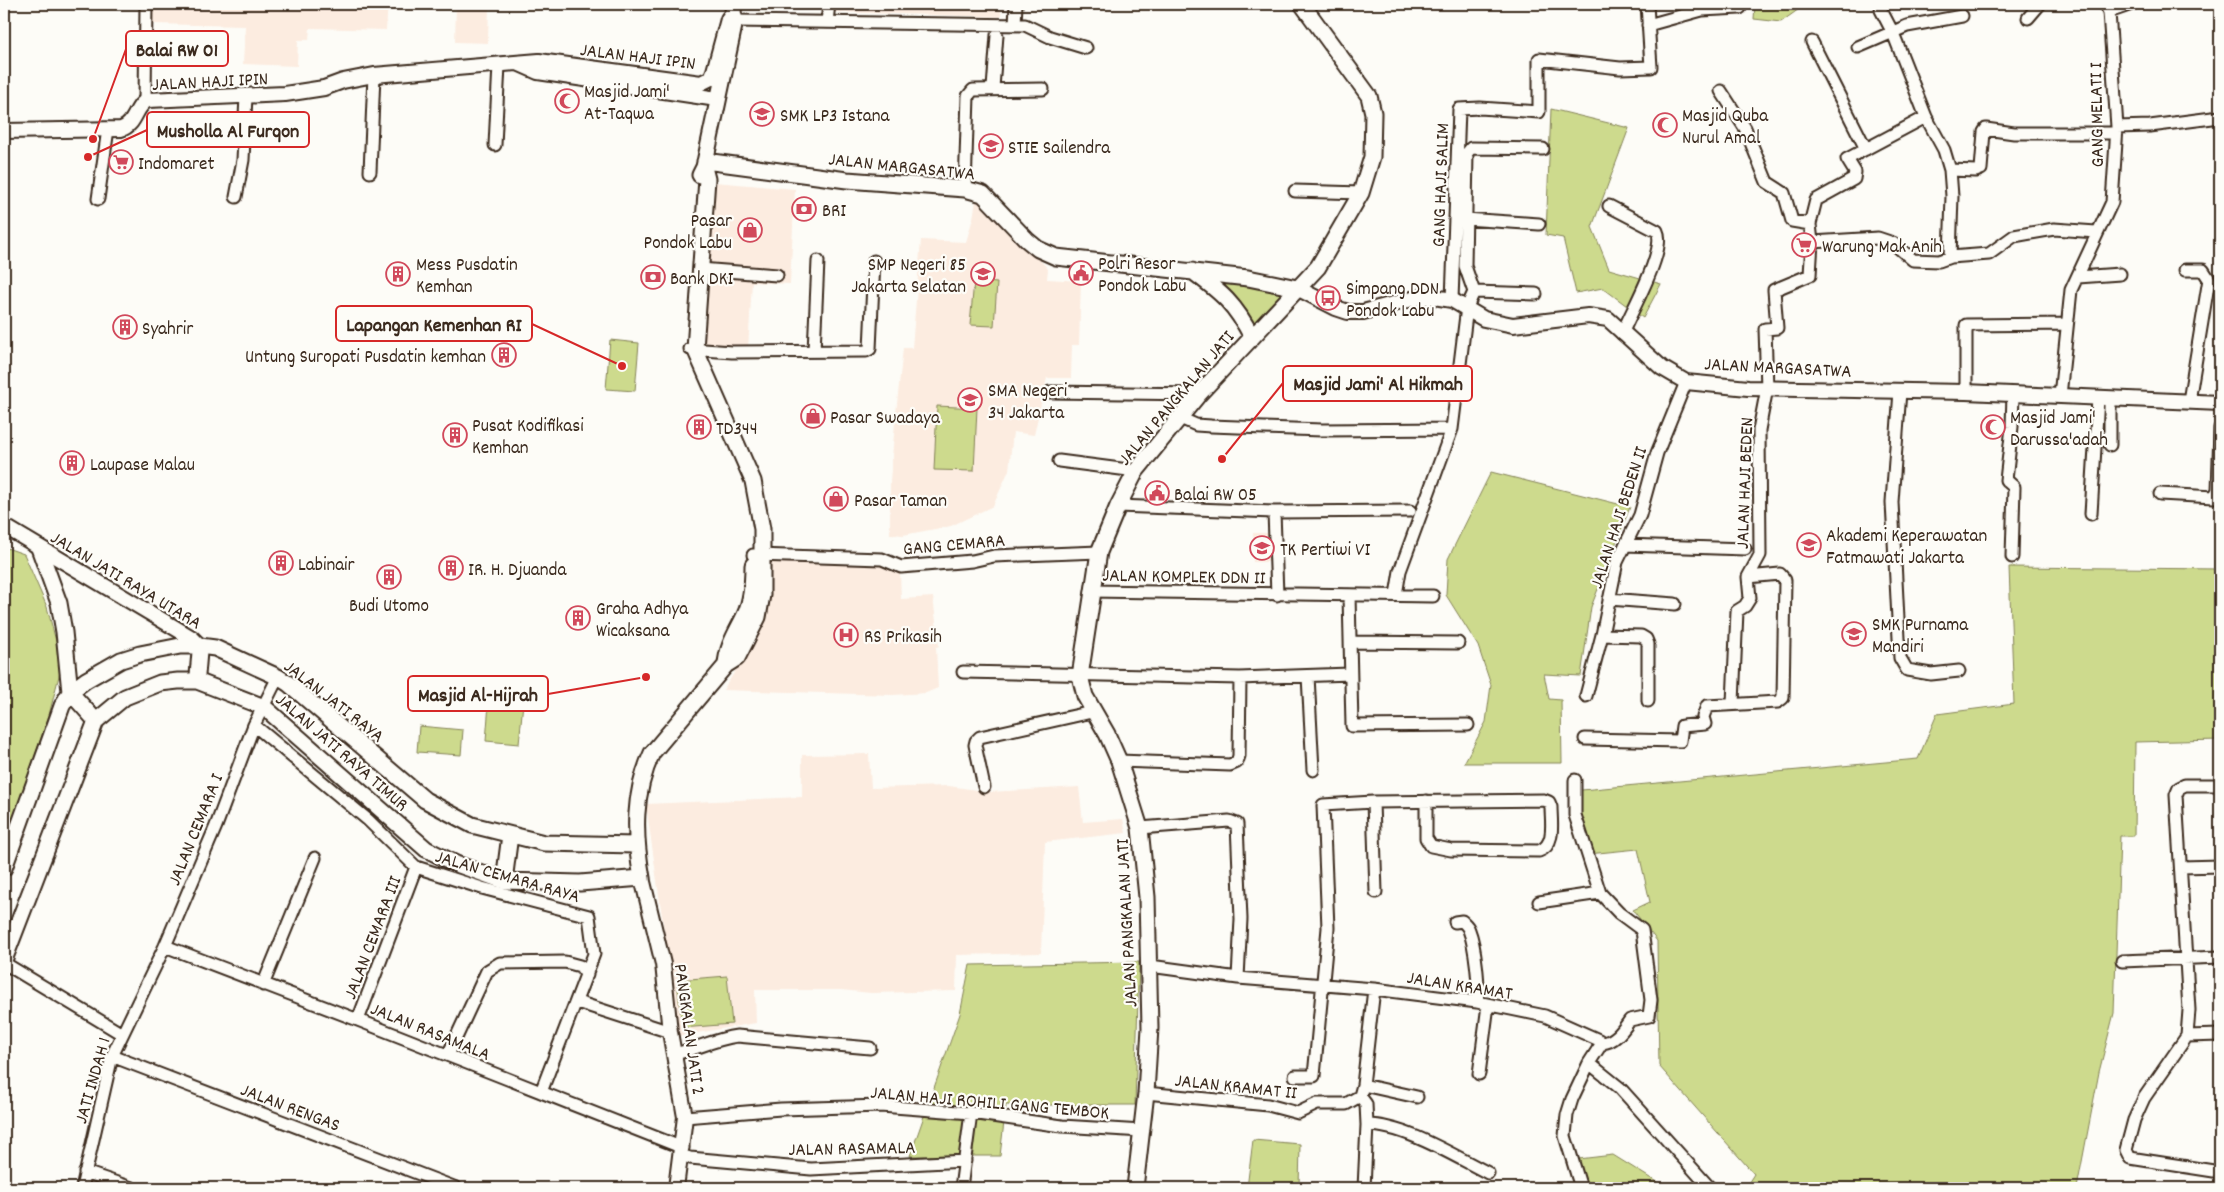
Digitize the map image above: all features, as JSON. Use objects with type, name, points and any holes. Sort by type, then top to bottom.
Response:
[{"type":"main road","name":"JALAN PANGKALAN JATI","points":[[1135,1188],[1146,1093],[1150,1028],[1147,897],[1140,828],[1119,761],[1107,734],[1092,712],[1085,696],[1085,677],[1096,590],[1098,552],[1122,506],[1136,471],[1181,419],[1199,394],[1318,267],[1361,193],[1372,157],[1372,113],[1369,96],[1302,4]]},
{"type":"main road","points":[[642,878],[636,845],[636,817],[638,796],[644,770],[652,753],[726,665],[737,658],[758,617],[762,595],[758,556],[744,481],[692,349],[701,195],[699,178],[705,169],[734,12]]},
{"type":"main road","name":"JALAN MARGASATWA","points":[[705,169],[965,189],[983,194],[1027,240],[1038,249],[1056,257],[1191,270],[1248,278],[1297,288]]},
{"type":"main road","points":[[1191,270],[1224,295],[1240,314],[1252,338]]},
{"type":"main road","points":[[39,548],[58,603],[64,632],[70,692],[96,721]]},
{"type":"main road","name":"JALAN JATI RAYA","points":[[4,868],[62,706],[70,692],[103,669],[140,654],[167,648],[200,646],[215,648],[278,677],[425,800],[472,824],[544,843],[636,845]]},
{"type":"main road","name":"JALAN JATI RAYA TIMUR","points":[[4,961],[96,721],[125,697],[142,689],[178,681],[197,681],[264,707],[426,849],[456,864],[504,881],[580,883],[642,878]]},
{"type":"main road","points":[[504,881],[510,835]]},
{"type":"street","points":[[145,101],[146,4]]},
{"type":"street","points":[[827,22],[828,4]]},
{"type":"street","points":[[1015,25],[1016,4]]},
{"type":"street","points":[[1647,4],[1648,25],[1704,11],[1740,8]]},
{"type":"street","points":[[2028,18],[2040,4]]},
{"type":"street","points":[[2107,8],[2132,4]]},
{"type":"street","name":"GANG MELATI I","points":[[2060,396],[2071,290],[2096,232],[2112,202],[2116,130],[2107,8]]},
{"type":"street","points":[[1881,10],[1893,33],[1926,117],[1944,150],[1950,170],[1952,196],[1950,256]]},
{"type":"street","points":[[734,12],[827,22],[1026,25],[1050,37],[1086,48]]},
{"type":"street","name":"JALAN HAJI IPIN","points":[[4,131],[127,127],[145,101],[308,91],[355,78],[374,75],[499,65],[519,64],[538,72],[631,81],[701,83],[711,78],[717,64],[728,19],[734,12]]},
{"type":"street","points":[[1858,47],[1907,26],[1962,16]]},
{"type":"street","name":"GANG HAJI SALIM","points":[[1452,300],[1459,109],[1539,112],[1540,59],[1620,68],[1651,67],[1648,25]]},
{"type":"street","points":[[993,88],[997,35]]},
{"type":"street","points":[[1812,42],[1866,148]]},
{"type":"street","points":[[494,145],[499,65]]},
{"type":"street","points":[[370,172],[374,75]]},
{"type":"street","name":"JALAN HAJI IPIN","points":[[631,81],[717,99]]},
{"type":"street","points":[[965,189],[968,96],[973,90],[993,88],[1044,89]]},
{"type":"street","points":[[1721,91],[1745,128],[1767,182],[1784,193],[1792,221],[1810,224]]},
{"type":"street","points":[[236,196],[243,160],[246,96]]},
{"type":"street","points":[[1926,117],[1847,159],[1854,172],[1854,179],[1816,200],[1810,224],[1812,242],[1878,238],[1893,243],[1913,260],[1939,261],[1950,256],[1989,254],[2014,236],[2022,234],[2054,229],[2096,232]]},
{"type":"street","points":[[1950,170],[1976,171],[1981,169],[1984,132],[1986,129],[2014,133],[2116,130],[2220,117]]},
{"type":"street","points":[[98,199],[108,129]]},
{"type":"street","points":[[1396,595],[1400,571],[1452,429],[1467,308],[1474,292],[1465,266],[1467,153],[1471,148],[1543,150]]},
{"type":"street","points":[[1295,191],[1361,193]]},
{"type":"street","points":[[1609,206],[1657,231],[1660,239],[1650,275],[1622,334]]},
{"type":"street","points":[[1465,219],[1539,224]]},
{"type":"street","name":"JALAN HAJI BEDEN","points":[[1733,703],[1737,611],[1745,606],[1750,598],[1748,578],[1760,555],[1759,430],[1767,388],[1765,329],[1777,328],[1774,290],[1810,275],[1812,242]]},
{"type":"street","points":[[814,351],[818,261]]},
{"type":"street","points":[[692,349],[732,352],[870,349],[874,261]]},
{"type":"street","points":[[2185,270],[2203,270],[2209,279],[2189,401]]},
{"type":"street","points":[[2078,276],[2120,274]]},
{"type":"street","points":[[696,275],[777,276]]},
{"type":"street","name":"JALAN MARGASATWA","points":[[1297,288],[1348,312],[1363,312],[1420,297],[1434,297],[1452,300],[1484,319],[1513,326],[1588,316],[1608,319],[1622,334],[1662,368],[1686,382],[1767,388],[1966,392],[2220,403]]},
{"type":"street","points":[[1474,292],[1536,294]]},
{"type":"street","points":[[1966,392],[1966,325],[2066,324]]},
{"type":"street","name":"JALAN HAJI BEDEN II","points":[[1586,696],[1602,635],[1617,562],[1640,515],[1656,453],[1686,382]]},
{"type":"street","points":[[1900,391],[1892,502],[1900,658],[1907,670],[1931,674],[1959,671]]},
{"type":"street","points":[[1050,392],[1199,394]]},
{"type":"street","points":[[2012,556],[2014,487],[2006,480],[2012,427],[2013,394]]},
{"type":"street","points":[[2104,398],[2110,445]]},
{"type":"street","points":[[2091,514],[2104,398]]},
{"type":"street","points":[[1181,419],[1196,425],[1322,430],[1452,429]]},
{"type":"street","points":[[2160,494],[2214,497],[2218,490],[2220,428]]},
{"type":"street","points":[[1059,461],[1136,471]]},
{"type":"street","points":[[1122,506],[1274,512],[1410,511]]},
{"type":"street","name":"JALAN KOMPLEK DDN II","points":[[1274,512],[1277,595]]},
{"type":"street","name":"JALAN JATI RAYA UTARA","points":[[4,526],[192,638],[200,646],[197,681]]},
{"type":"street","points":[[1625,545],[1745,549]]},
{"type":"street","name":"GANG CEMARA","points":[[758,556],[882,559],[901,567],[994,556],[1098,552]]},
{"type":"street","name":"JALAN HAJI BEDEN","points":[[1585,739],[1680,741],[1682,726],[1705,724],[1703,717],[1707,706],[1733,703],[1778,702],[1783,698],[1785,580],[1780,574],[1748,578]]},
{"type":"street","name":"JALAN KOMPLEK DDN II","points":[[1096,590],[1277,595],[1433,596]]},
{"type":"street","points":[[1349,595],[1351,724],[1354,727],[1468,725]]},
{"type":"street","points":[[1609,599],[1674,604]]},
{"type":"street","points":[[1602,635],[1641,636],[1646,638],[1648,644],[1648,701]]},
{"type":"street","points":[[1350,642],[1458,643]]},
{"type":"street","points":[[963,672],[1085,677],[1240,678],[1350,674]]},
{"type":"street","points":[[1308,676],[1313,770]]},
{"type":"street","points":[[254,725],[278,677]]},
{"type":"street","points":[[1119,761],[1230,765],[1236,762],[1239,756],[1240,678]]},
{"type":"street","points":[[984,787],[975,745],[980,737],[1092,712]]},
{"type":"street","name":"JALAN CEMARA RAYA","points":[[254,725],[368,820],[416,867],[482,888],[589,916],[594,954],[577,1002],[540,1092]]},
{"type":"street","name":"JALAN CEMARA I","points":[[165,946],[216,826],[254,725]]},
{"type":"street","points":[[1575,780],[1575,815],[1600,893],[1619,913],[1642,930],[1651,1000],[1649,1016],[1630,1020],[1620,1034],[1608,1043],[1602,1043],[1589,1063],[1572,1099],[1565,1136],[1581,1188]]},
{"type":"street","points":[[2220,785],[2185,785],[2179,788],[2176,795],[2189,1010],[2186,1036],[2144,1098],[2134,1120],[2126,1150],[2130,1158],[2220,1172]]},
{"type":"street","points":[[1295,1076],[1314,1076],[1328,928],[1323,805],[1373,802],[1426,801],[1544,800],[1549,802],[1551,807],[1550,843],[1546,848],[1539,851],[1451,850],[1431,846],[1426,838],[1426,801]]},
{"type":"street","points":[[1373,802],[1376,892]]},
{"type":"street","points":[[1140,828],[1229,821],[1237,824],[1241,919],[1238,978]]},
{"type":"street","points":[[263,985],[316,858]]},
{"type":"street","points":[[2181,867],[2220,866]]},
{"type":"street","name":"JALAN CEMARA III","points":[[358,1020],[416,867]]},
{"type":"street","name":"PANGKALAN JATI 2","points":[[642,878],[663,964],[670,1032],[685,1117],[676,1188]]},
{"type":"street","points":[[1539,902],[1600,893]]},
{"type":"street","points":[[1455,922],[1462,921],[1469,928],[1477,975],[1478,994],[1482,1003],[1479,1074]]},
{"type":"street","name":"JALAN RASAMALA","points":[[165,946],[540,1092],[682,1152],[690,1158],[811,1169],[965,1161]]},
{"type":"street","name":"JATI INDAH 1","points":[[82,1188],[112,1056],[165,946]]},
{"type":"street","points":[[2122,961],[2220,957]]},
{"type":"street","points":[[4,961],[122,1034]]},
{"type":"street","points":[[448,1055],[487,971],[500,963],[565,962],[580,966],[587,975]]},
{"type":"street","name":"JALAN KRAMAT","points":[[1150,966],[1238,978],[1322,983],[1482,1003],[1545,1016],[1602,1043]]},
{"type":"street","points":[[1364,1188],[1367,1125],[1366,1104],[1362,1090],[1374,989]]},
{"type":"street","points":[[577,1002],[670,1032]]},
{"type":"street","points":[[2186,1036],[2220,1035]]},
{"type":"street","points":[[674,1054],[691,1050],[719,1038],[737,1036],[870,1048]]},
{"type":"street","name":"JALAN RENGAS","points":[[112,1056],[456,1188]]},
{"type":"street","points":[[1589,1063],[1620,1088],[1710,1188]]},
{"type":"street","points":[[1362,1090],[1418,1097]]},
{"type":"street","name":"JALAN KRAMAT II","points":[[1146,1093],[1268,1105],[1298,1114],[1317,1104],[1346,1104],[1362,1090]]},
{"type":"street","name":"JALAN HAJI ROHILI GANG TEMBOK","points":[[685,1117],[781,1109],[881,1106],[971,1113],[1062,1126],[1142,1131]]},
{"type":"street","points":[[961,1188],[971,1113]]},
{"type":"street","points":[[1367,1125],[1405,1133],[1430,1143],[1488,1173]]},
{"type":"street","points":[[85,1172],[132,1188]]},
{"type":"shaded area","points":[[152,4],[388,4],[386,30],[310,28],[309,40],[298,40],[297,66],[243,64],[245,26],[151,24]]},
{"type":"shaded area","points":[[456,4],[489,4],[488,43],[455,42]]},
{"type":"shaded area","points":[[834,4],[1001,4],[1001,17],[833,12]]},
{"type":"shaded area","name":"Pasar Pondok Labu","points":[[714,182],[795,189],[790,284],[752,282],[748,350],[699,349],[702,272]]},
{"type":"shaded area","name":"SMA Negeri 34 Jakarta","points":[[977,195],[983,195],[1048,269],[1047,279],[1081,281],[1079,345],[1072,345],[1071,378],[1047,378],[1034,435],[1013,432],[1009,470],[993,506],[951,526],[903,535],[890,534],[890,481],[895,422],[903,348],[912,348],[921,240],[966,242]]},
{"type":"shaded area","name":"TK Pertiwi VI","points":[[1253,533],[1270,533],[1270,562],[1253,562]]},
{"type":"shaded area","name":"RS Prikasih","points":[[771,557],[863,558],[900,571],[901,599],[933,597],[939,646],[936,647],[938,688],[926,693],[893,695],[723,690],[743,659],[767,598]]},
{"type":"shaded area","points":[[869,754],[871,788],[949,786],[990,792],[1079,787],[1083,822],[1123,819],[1126,833],[1045,842],[1041,953],[957,955],[956,991],[871,993],[841,990],[755,990],[756,1023],[679,1036],[646,804],[802,797],[802,755]]},
{"type":"green space","points":[[1755,4],[1806,4],[1781,22],[1754,19]]},
{"type":"green space","points":[[1551,109],[1629,128],[1592,227],[1609,269],[1661,284],[1643,318],[1603,288],[1576,293],[1563,238],[1546,235]]},
{"type":"green space","points":[[1214,280],[1285,292],[1253,325],[1236,301]]},
{"type":"green space","points":[[974,281],[997,283],[994,326],[970,325]]},
{"type":"green space","points":[[610,340],[639,343],[635,391],[606,389]]},
{"type":"green space","points":[[937,406],[977,408],[974,471],[934,470]]},
{"type":"green space","points":[[1491,472],[1630,507],[1591,607],[1581,676],[1544,674],[1549,699],[1561,700],[1562,763],[1464,763],[1486,722],[1491,685],[1478,646],[1446,595],[1448,559]]},
{"type":"green space","points":[[4,547],[24,554],[47,607],[62,664],[49,715],[4,846]]},
{"type":"green space","points":[[2009,567],[2220,569],[2220,740],[2135,742],[2134,836],[2120,836],[2114,1013],[2099,1072],[2077,1188],[1745,1188],[1754,1174],[1659,1066],[1657,941],[1633,910],[1650,902],[1638,849],[1588,854],[1571,791],[1918,759],[1937,714],[2014,704]]},
{"type":"green space","points":[[491,679],[525,682],[519,744],[486,741]]},
{"type":"green space","points":[[419,726],[463,730],[461,755],[417,752]]},
{"type":"green space","points":[[1139,962],[1135,1105],[1006,1105],[1000,1156],[910,1156],[960,1014],[970,965]]},
{"type":"green space","points":[[727,976],[732,1024],[682,1028],[677,980]]},
{"type":"green space","points":[[1253,1140],[1300,1144],[1299,1188],[1247,1188]]},
{"type":"green space","points":[[1613,1155],[1666,1188],[1581,1188],[1570,1160]]},
{"type":"place","name":"Masjid Jami' At-Taqwa","points":[[567,101]]},
{"type":"place","name":"SMK LP3 Istana","points":[[762,114]]},
{"type":"place","name":"Masjid Quba Nurul Amal","points":[[1665,125]]},
{"type":"place","name":"Balai RW 01","points":[[93,139]]},
{"type":"place","name":"STIE Sailendra","points":[[991,146]]},
{"type":"place","name":"Musholla Al Furqon","points":[[88,157]]},
{"type":"place","name":"Indomaret","points":[[121,162]]},
{"type":"place","name":"BRI","points":[[804,209]]},
{"type":"place","name":"Pasar Pondok Labu","points":[[750,230]]},
{"type":"place","name":"Warung Mak Anih","points":[[1804,245]]},
{"type":"place","name":"Polri Resor Pondok Labu","points":[[1081,273]]},
{"type":"place","name":"Mess Pusdatin Kemhan","points":[[398,274]]},
{"type":"place","name":"SMP Negeri 85 Jakarta Selatan","points":[[983,274]]},
{"type":"place","name":"Bank DKI","points":[[653,277]]},
{"type":"place","name":"Simpang DDN Pondok Labu","points":[[1328,298]]},
{"type":"place","name":"Syahrir","points":[[125,327]]},
{"type":"place","name":"Untung Suropati Pusdatin kemhan","points":[[504,355]]},
{"type":"place","name":"Lapangan Kemenhan RI","points":[[622,366]]},
{"type":"place","name":"SMA Negeri 34 Jakarta","points":[[970,400]]},
{"type":"place","name":"Pasar Swadaya","points":[[813,416]]},
{"type":"place","name":"TD344","points":[[699,427]]},
{"type":"place","name":"Masjid Jami' Darussa'adah","points":[[1993,427]]},
{"type":"place","name":"Pusat Kodifikasi Kemhan","points":[[455,435]]},
{"type":"place","name":"Masjid Jami' Al Hikmah","points":[[1222,459]]},
{"type":"place","name":"Laupase Malau","points":[[72,463]]},
{"type":"place","name":"Balai RW 05","points":[[1157,493]]},
{"type":"place","name":"Pasar Taman","points":[[836,499]]},
{"type":"place","name":"Akademi Keperawatan Fatmawati Jakarta","points":[[1809,545]]},
{"type":"place","name":"TK Pertiwi VI","points":[[1262,548]]},
{"type":"place","name":"Labinair","points":[[281,563]]},
{"type":"place","name":"IR. H. Djuanda","points":[[451,568]]},
{"type":"place","name":"Budi Utomo","points":[[389,577]]},
{"type":"place","name":"Graha Adhya Wicaksana","points":[[578,618]]},
{"type":"place","name":"SMK Purnama Mandiri","points":[[1854,634]]},
{"type":"place","name":"RS Prikasih","points":[[846,635]]},
{"type":"place","name":"Masjid Al-Hijrah","points":[[646,677]]}]
